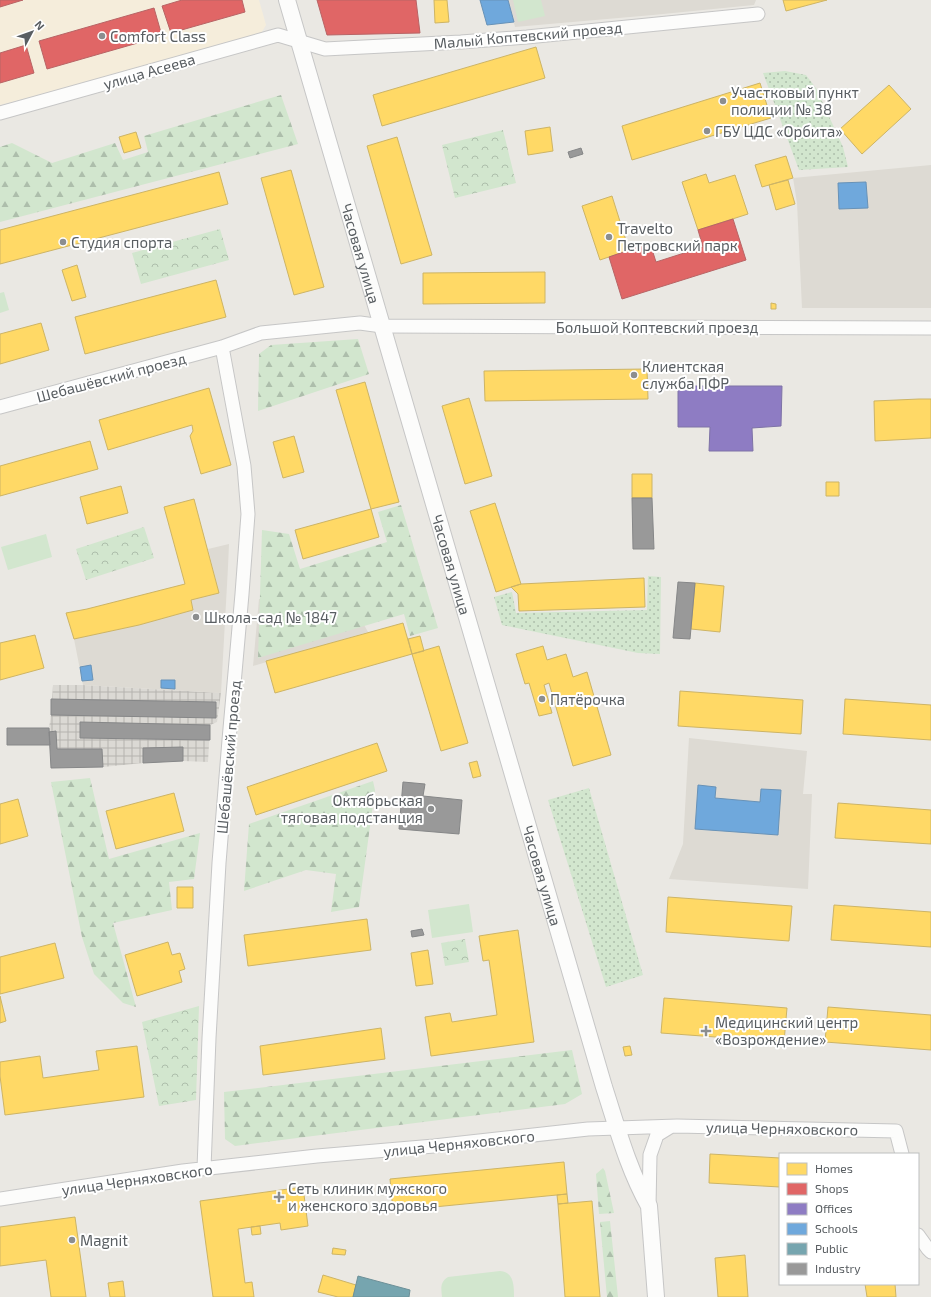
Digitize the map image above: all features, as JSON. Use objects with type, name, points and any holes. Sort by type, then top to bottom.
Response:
[{"type":"street","name":"Часовая улица","points":[[287,0],[622,1147],[643,1195],[650,1206]]},
{"type":"street","name":"Малый Коптевский проезд","points":[[299,42],[325,49],[461,42],[527,37],[758,14]]},
{"type":"street","name":"улица Асеева","points":[[0,113],[278,35],[299,42]]},
{"type":"street","name":"Шебашёвский проезд","points":[[0,407],[222,347],[262,333],[360,323],[382,326]]},
{"type":"street","name":"Большой Коптевский проезд","points":[[382,326],[931,328]]},
{"type":"street","name":"Шебашёвский проезд","points":[[204,1168],[209,1038],[219,862],[248,514],[243,458],[222,347]]},
{"type":"street","name":"улица Черняховского","points":[[0,1199],[204,1168],[434,1146],[588,1129],[672,1126],[896,1131],[902,1153]]},
{"type":"street","points":[[656,1297],[650,1206],[650,1156],[657,1134],[672,1126]]},
{"type":"street","points":[[919,1236],[931,1252]]},
{"type":"shaded area","points":[[0,0],[259,0],[266,25],[259,37],[0,105]]},
{"type":"shaded area","points":[[508,0],[756,0],[754,5],[515,27]]},
{"type":"shaded area","points":[[931,165],[931,308],[802,308],[797,203],[793,178]]},
{"type":"shaded area","name":"Школа-сад № 1847","points":[[229,544],[221,693],[83,685],[74,639],[139,625],[193,610],[191,600],[219,593],[208,549]]},
{"type":"shaded area","points":[[348,596],[368,632],[253,666],[259,599]]},
{"type":"shaded area","points":[[53,685],[83,685],[221,693],[217,722],[210,725],[208,762],[183,761],[103,767],[51,768],[49,728]]},
{"type":"shaded area","points":[[689,738],[807,751],[803,794],[812,794],[808,889],[669,879],[683,844]]},
{"type":"green space","points":[[513,0],[541,0],[545,16],[518,22]]},
{"type":"green space","points":[[785,71],[806,75],[816,88],[843,147],[848,167],[799,170],[763,73]]},
{"type":"green space","points":[[281,95],[298,144],[0,222],[0,147],[12,143],[52,163],[115,143],[123,160],[148,152],[144,136]]},
{"type":"green space","points":[[503,130],[516,183],[455,198],[442,145]]},
{"type":"green space","points":[[220,229],[229,260],[141,284],[132,253]]},
{"type":"green space","points":[[4,292],[9,310],[0,313],[0,293]]},
{"type":"green space","points":[[358,339],[369,374],[258,411],[259,354],[271,345]]},
{"type":"green space","points":[[401,505],[438,628],[410,636],[404,614],[258,658],[262,530],[289,534],[300,569],[387,542],[378,512]]},
{"type":"green space","points":[[144,527],[154,558],[86,580],[76,549]]},
{"type":"green space","points":[[46,534],[52,557],[8,570],[1,547]]},
{"type":"green space","points":[[648,576],[661,577],[660,654],[638,653],[502,625],[494,597],[512,592],[516,613],[647,610]]},
{"type":"green space","points":[[90,778],[109,859],[200,833],[194,879],[169,882],[172,910],[113,923],[136,1007],[123,1003],[94,974],[82,937],[51,782]]},
{"type":"green space","points":[[373,781],[375,790],[359,907],[331,912],[336,874],[306,870],[244,891],[249,824]]},
{"type":"green space","points":[[589,788],[643,975],[606,987],[548,800]]},
{"type":"green space","points":[[469,904],[473,932],[432,938],[428,910]]},
{"type":"green space","points":[[465,939],[469,962],[445,966],[441,943]]},
{"type":"green space","points":[[199,1006],[196,1100],[159,1106],[142,1022]]},
{"type":"green space","points":[[572,1050],[582,1094],[565,1104],[235,1146],[225,1139],[224,1092]]},
{"type":"green space","points":[[603,1168],[605,1171],[614,1213],[599,1214],[596,1174]]},
{"type":"green space","points":[[610,1221],[618,1297],[607,1297],[600,1222]]},
{"type":"green space","points":[[500,1271],[505,1272],[511,1277],[514,1297],[442,1297],[442,1283],[448,1277]]},
{"type":"building: Homes","points":[[434,0],[447,0],[449,22],[435,23]]},
{"type":"building: Homes","points":[[783,0],[827,0],[786,11]]},
{"type":"building: Homes","points":[[536,47],[545,78],[382,126],[373,95]]},
{"type":"building: Homes","points":[[760,83],[771,118],[632,160],[622,126]]},
{"type":"building: Homes","points":[[889,85],[911,109],[862,154],[840,129]]},
{"type":"building: Homes","points":[[550,127],[553,151],[528,155],[525,131]]},
{"type":"building: Homes","points":[[136,132],[141,148],[124,153],[119,137]]},
{"type":"building: Homes","points":[[397,137],[432,255],[401,264],[367,146]]},
{"type":"building: Homes","points":[[786,156],[793,178],[762,187],[755,165]]},
{"type":"building: Homes","points":[[291,170],[324,287],[294,295],[261,178]]},
{"type":"building: Homes","points":[[219,172],[228,204],[0,264],[0,230]]},
{"type":"building: Homes","points":[[706,174],[709,183],[735,175],[748,214],[698,230],[682,182]]},
{"type":"building: Homes","points":[[788,180],[795,204],[776,210],[769,185]]},
{"type":"building: Homes","points":[[612,196],[629,250],[600,260],[582,206]]},
{"type":"building: Homes","points":[[77,265],[86,297],[72,301],[62,270]]},
{"type":"building: Homes","points":[[545,272],[545,303],[423,304],[423,273]]},
{"type":"building: Homes","points":[[216,280],[226,317],[85,354],[75,317]]},
{"type":"building: Homes","points":[[771,303],[776,304],[776,309],[771,309]]},
{"type":"building: Homes","points":[[41,323],[49,350],[0,364],[0,334]]},
{"type":"building: Homes","points":[[647,369],[648,399],[485,401],[484,371]]},
{"type":"building: Homes","points":[[365,382],[399,502],[371,509],[336,390]]},
{"type":"building: Homes","points":[[209,388],[231,465],[201,474],[190,436],[193,431],[192,425],[108,450],[99,420]]},
{"type":"building: Homes","points":[[469,398],[492,476],[465,484],[442,406]]},
{"type":"building: Homes","points":[[931,399],[931,438],[875,441],[874,401]]},
{"type":"building: Homes","points":[[294,436],[304,472],[283,478],[273,442]]},
{"type":"building: Homes","points":[[90,441],[98,469],[0,496],[0,466]]},
{"type":"building: Homes","points":[[632,474],[652,474],[652,498],[632,498]]},
{"type":"building: Homes","points":[[826,482],[839,482],[839,496],[826,496]]},
{"type":"building: Homes","points":[[121,486],[128,513],[87,524],[80,497]]},
{"type":"building: Homes","points":[[194,499],[219,593],[191,600],[193,610],[139,625],[74,639],[66,613],[185,584],[164,507]]},
{"type":"building: Homes","points":[[495,503],[521,584],[496,592],[470,511]]},
{"type":"building: Homes","points":[[371,509],[379,537],[303,559],[295,530]]},
{"type":"building: Homes","points":[[644,578],[645,607],[519,611],[518,594],[511,587],[521,584]]},
{"type":"building: Homes","points":[[695,583],[724,586],[720,632],[691,629]]},
{"type":"building: Homes","points":[[403,623],[412,654],[275,693],[266,661]]},
{"type":"building: Homes","points":[[35,635],[44,668],[0,680],[0,643]]},
{"type":"building: Homes","points":[[420,636],[424,651],[412,654],[408,639]]},
{"type":"building: Homes","points":[[439,646],[468,743],[441,751],[412,654]]},
{"type":"building: Homes","points":[[543,646],[547,660],[566,654],[573,677],[587,672],[611,755],[573,766],[549,683],[544,685],[552,713],[539,716],[529,683],[525,684],[516,654]]},
{"type":"building: Homes","points":[[680,691],[803,700],[801,734],[678,726]]},
{"type":"building: Homes","points":[[845,699],[931,705],[931,740],[843,734]]},
{"type":"building: Homes","points":[[377,743],[387,771],[256,815],[247,787]]},
{"type":"building: Homes","points":[[477,761],[481,776],[473,778],[469,763]]},
{"type":"building: Homes","points":[[174,793],[184,831],[116,849],[106,811]]},
{"type":"building: Homes","points":[[18,799],[28,836],[0,844],[0,804]]},
{"type":"building: Homes","points":[[838,803],[931,810],[931,844],[835,838]]},
{"type":"building: Homes","points":[[177,887],[193,887],[193,908],[177,908]]},
{"type":"building: Homes","points":[[668,897],[792,906],[789,941],[666,932]]},
{"type":"building: Homes","points":[[834,905],[931,912],[931,947],[831,940]]},
{"type":"building: Homes","points":[[367,919],[371,950],[248,966],[244,935]]},
{"type":"building: Homes","points":[[518,930],[534,1042],[431,1056],[425,1017],[450,1013],[452,1022],[497,1015],[489,960],[483,961],[479,936]]},
{"type":"building: Homes","points":[[168,942],[172,955],[180,953],[185,969],[179,971],[182,982],[137,996],[125,955]]},
{"type":"building: Homes","points":[[55,943],[64,978],[0,994],[0,957]]},
{"type":"building: Homes","points":[[428,950],[433,984],[416,986],[411,953]]},
{"type":"building: Homes","points":[[0,996],[6,1021],[0,1023]]},
{"type":"building: Homes","points":[[664,998],[787,1008],[784,1042],[661,1033]]},
{"type":"building: Homes","points":[[828,1007],[931,1015],[931,1050],[825,1042]]},
{"type":"building: Homes","points":[[381,1028],[385,1059],[263,1075],[260,1046]]},
{"type":"building: Homes","points":[[137,1046],[144,1097],[5,1115],[0,1076],[0,1062],[40,1056],[43,1078],[99,1070],[96,1051]]},
{"type":"building: Homes","points":[[630,1046],[632,1055],[625,1056],[623,1047]]},
{"type":"building: Homes","points":[[710,1154],[779,1158],[779,1187],[709,1183]]},
{"type":"building: Homes","points":[[564,1162],[567,1194],[393,1211],[390,1179]]},
{"type":"building: Homes","points":[[303,1187],[308,1226],[281,1230],[280,1223],[238,1229],[245,1283],[252,1282],[254,1297],[213,1297],[200,1201]]},
{"type":"building: Homes","points":[[567,1194],[568,1203],[558,1204],[557,1195]]},
{"type":"building: Homes","points":[[592,1201],[600,1297],[565,1297],[558,1204]]},
{"type":"building: Homes","points":[[75,1217],[86,1297],[51,1297],[46,1260],[0,1266],[0,1227]]},
{"type":"building: Homes","points":[[260,1226],[261,1234],[252,1235],[251,1227]]},
{"type":"building: Homes","points":[[333,1248],[346,1250],[345,1255],[332,1254]]},
{"type":"building: Homes","points":[[745,1255],[748,1297],[718,1297],[715,1258]]},
{"type":"building: Homes","points":[[323,1275],[356,1285],[353,1297],[338,1297],[318,1292]]},
{"type":"building: Homes","points":[[123,1281],[125,1297],[110,1297],[108,1283]]},
{"type":"building: Homes","points":[[865,1285],[895,1285],[896,1297],[867,1297]]},
{"type":"building: Shops","points":[[0,0],[23,0],[0,7]]},
{"type":"building: Shops","points":[[182,0],[242,0],[245,12],[171,33],[162,6]]},
{"type":"building: Shops","points":[[317,0],[416,0],[420,33],[327,35]]},
{"type":"building: Shops","points":[[154,8],[162,36],[47,69],[39,41]]},
{"type":"building: Shops","points":[[26,45],[34,73],[0,83],[0,53]]},
{"type":"building: Shops","points":[[733,219],[746,260],[622,299],[609,257],[650,243],[656,262],[703,247],[698,230]]},
{"type":"building: Offices","points":[[678,386],[782,386],[781,426],[752,428],[753,451],[709,451],[710,427],[678,427]]},
{"type":"building: Schools","points":[[480,0],[508,0],[514,22],[487,25]]},
{"type":"building: Schools","points":[[866,182],[868,208],[839,209],[838,183]]},
{"type":"building: Schools","points":[[91,665],[93,680],[82,681],[80,667]]},
{"type":"building: Schools","points":[[161,680],[175,680],[175,689],[161,688]]},
{"type":"building: Schools","points":[[698,785],[716,787],[715,798],[760,802],[761,789],[781,790],[778,835],[695,829]]},
{"type":"building: Public","points":[[358,1276],[410,1290],[409,1297],[353,1297]]},
{"type":"building: Industry","points":[[581,148],[583,154],[570,158],[568,152]]},
{"type":"building: Industry","points":[[632,498],[652,498],[654,549],[633,549]]},
{"type":"building: Industry","points":[[678,582],[695,583],[690,639],[673,638]]},
{"type":"building: Industry","points":[[51,699],[216,702],[216,718],[51,715]]},
{"type":"building: Industry","points":[[80,722],[210,725],[210,740],[80,738]]},
{"type":"building: Industry","points":[[7,728],[49,728],[50,745],[7,745]]},
{"type":"building: Industry","points":[[56,731],[57,749],[102,749],[103,767],[51,768],[49,732]]},
{"type":"building: Industry","points":[[183,747],[183,761],[143,763],[143,748]]},
{"type":"building: Industry","name":"Октябрьская тяговая подстанция","points":[[403,782],[425,784],[423,796],[462,800],[459,834],[399,829]]},
{"type":"building: Industry","points":[[422,929],[424,935],[412,937],[411,931]]},
{"type":"place","name":"Comfort Class","points":[[102,36]]},
{"type":"place","name":"Участковый пункт полиции № 38","points":[[723,101]]},
{"type":"place","name":"ГБУ ЦДС «Орбита»","points":[[707,131]]},
{"type":"place","name":"Travelto Петровский парк","points":[[609,237]]},
{"type":"place","name":"Студия спорта","points":[[63,242]]},
{"type":"place","name":"Клиентская служба ПФР","points":[[634,375]]},
{"type":"place","name":"Школа-сад № 1847","points":[[196,617]]},
{"type":"place","name":"Пятёрочка","points":[[542,699]]},
{"type":"place","name":"Октябрьская тяговая подстанция","points":[[431,809]]},
{"type":"place","name":"Медицинский центр «Возрождение»","points":[[706,1031]]},
{"type":"place","name":"Сеть клиник мужского и женского здоровья","points":[[279,1197]]},
{"type":"place","name":"Magnit","points":[[72,1240]]}]
